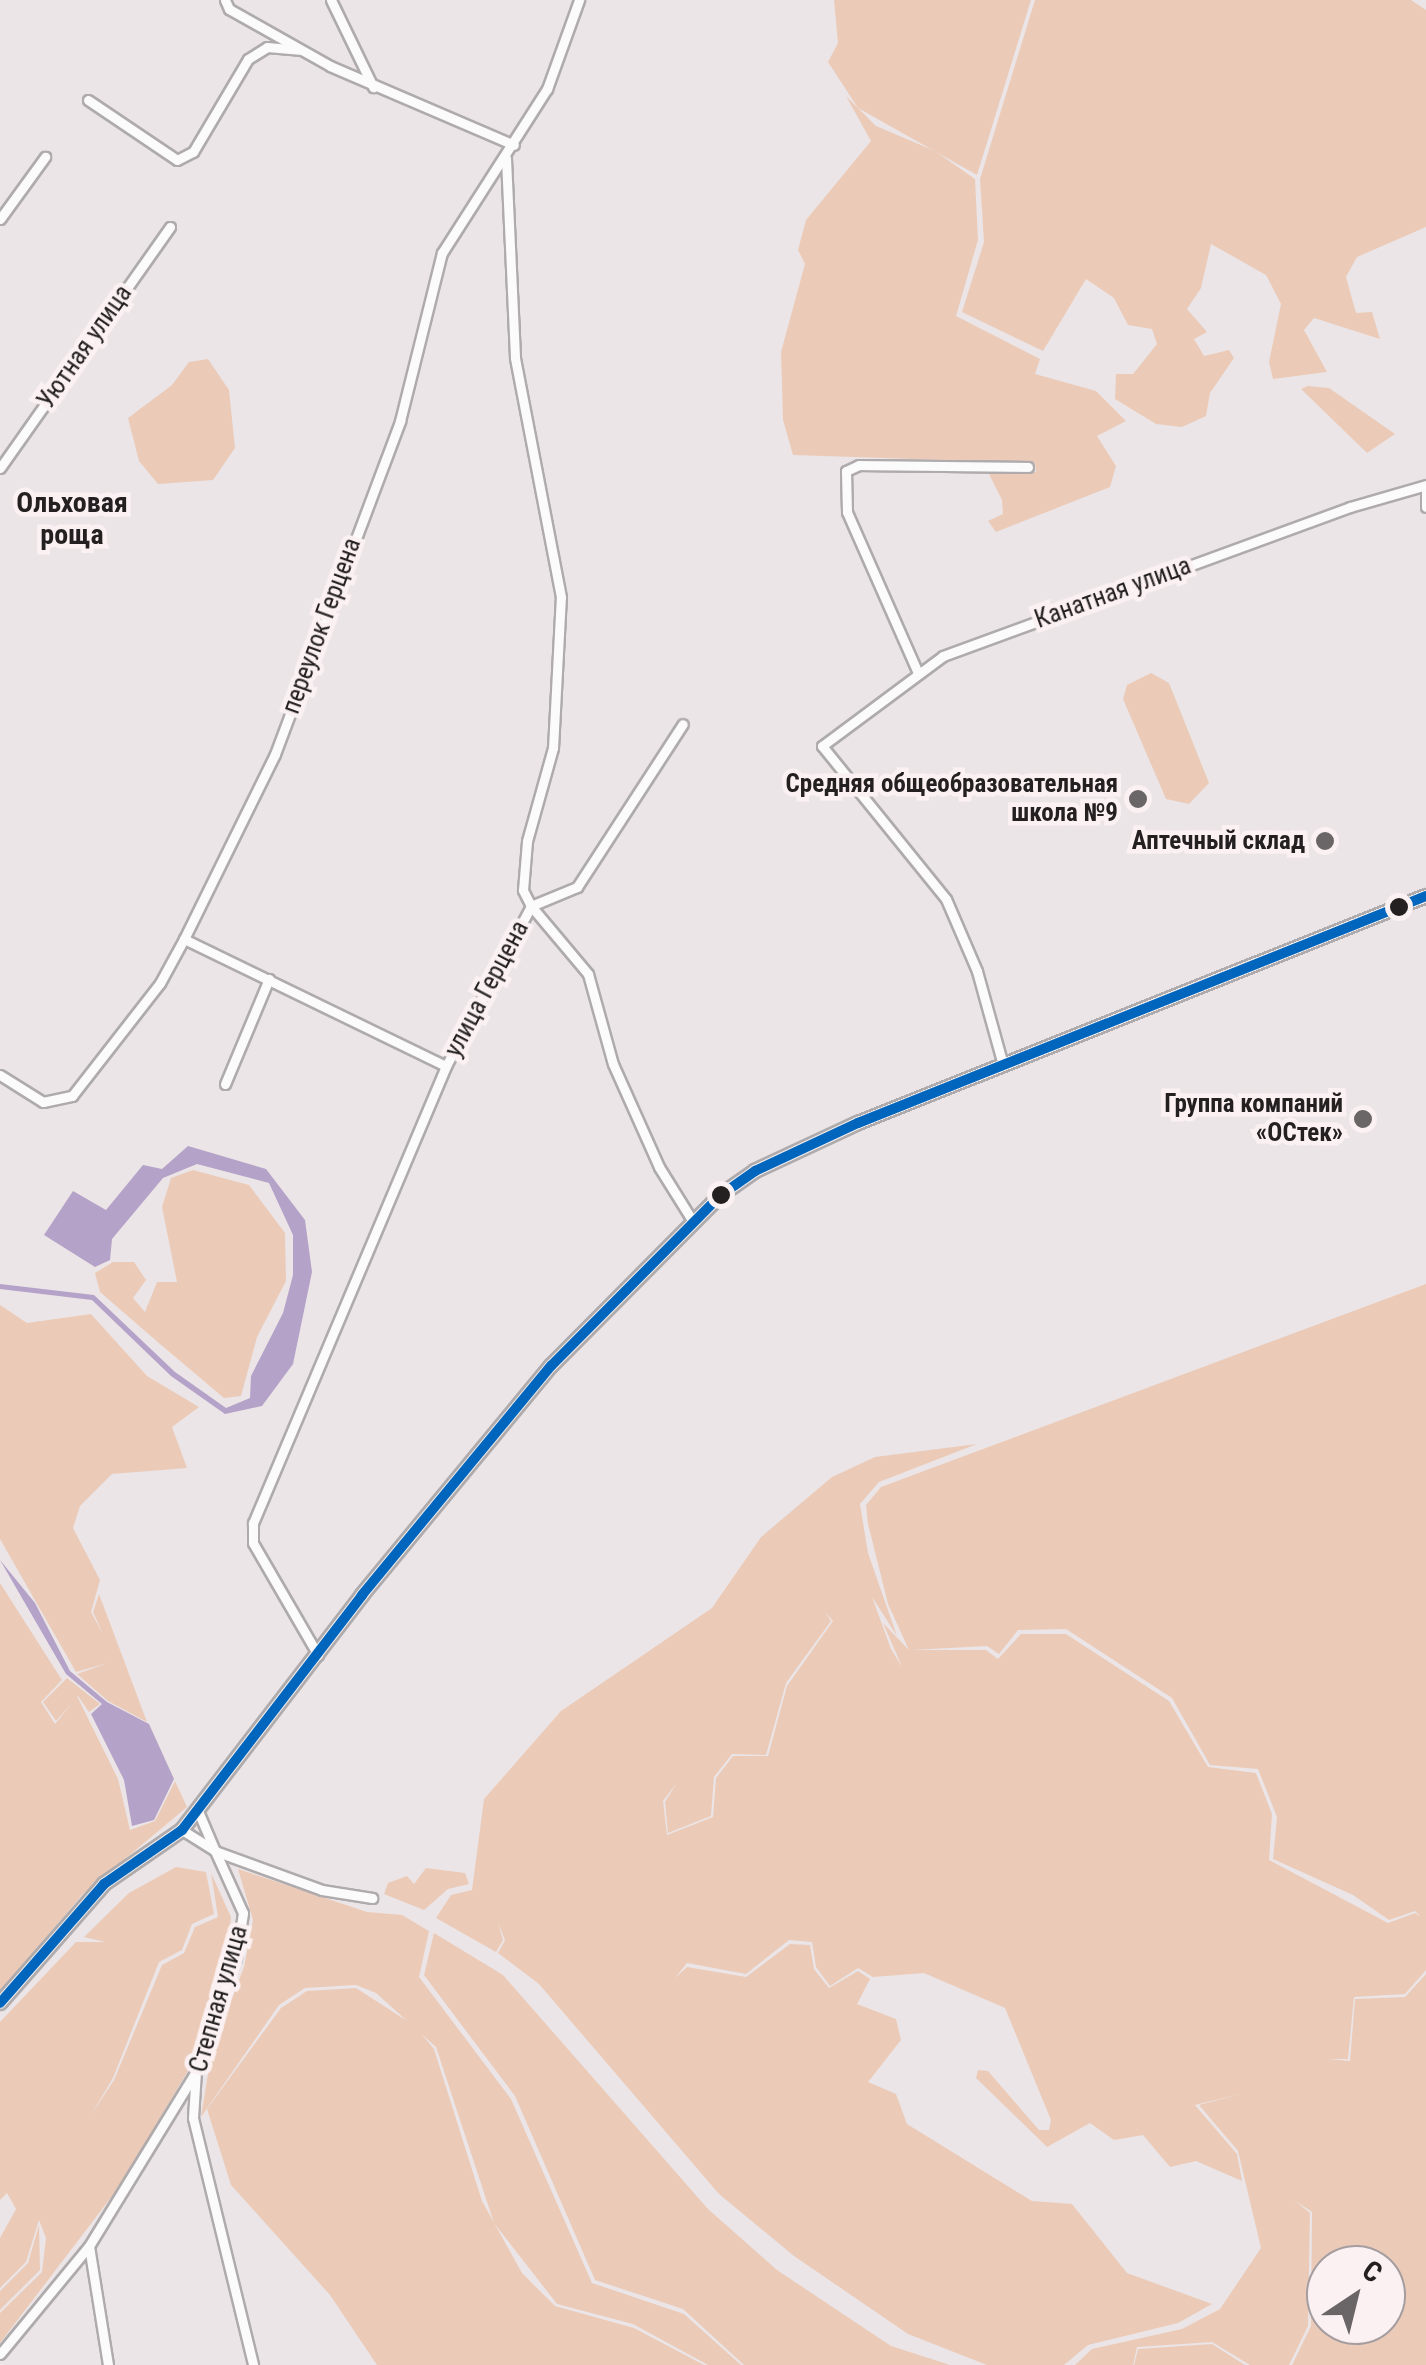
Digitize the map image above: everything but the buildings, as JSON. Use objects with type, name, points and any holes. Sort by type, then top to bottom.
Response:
[{"type":"main road","points":[[0,2003],[104,1884],[182,1830],[551,1366],[692,1220],[788,1154],[1426,896]]},
{"type":"street","points":[[225,0],[229,9],[372,87],[514,145]]},
{"type":"street","points":[[331,0],[372,87]]},
{"type":"street","name":"переулок Герцена","points":[[0,1075],[42,1102],[72,1096],[160,983],[184,939],[274,754],[400,421],[442,253],[547,89],[579,0]]},
{"type":"street","points":[[88,100],[177,160],[193,152],[248,59],[268,47],[304,50]]},
{"type":"street","points":[[0,220],[45,157]]},
{"type":"street","name":"улица Герцена","points":[[318,1655],[253,1543],[254,1523],[446,1066],[531,906],[523,890],[527,841],[553,748],[561,598],[515,357],[506,158]]},
{"type":"street","name":"Уютная улица","points":[[0,468],[170,227]]},
{"type":"street","points":[[918,674],[848,512],[846,471],[859,465],[1028,467]]},
{"type":"street","points":[[1426,488],[1426,508]]},
{"type":"street","name":"Канатная улица","points":[[1004,1065],[977,971],[946,899],[822,746],[943,656],[1070,608],[1426,488]]},
{"type":"street","points":[[683,724],[577,887],[531,906],[588,974],[613,1064],[659,1168],[692,1220]]},
{"type":"street","points":[[184,939],[446,1066]]},
{"type":"street","points":[[224,1084],[269,979]]},
{"type":"street","name":"Степная улица","points":[[198,1811],[243,1914],[236,1958],[196,2071],[192,2118],[252,2365]]},
{"type":"street","points":[[182,1830],[215,1851],[322,1890],[372,1898]]},
{"type":"street","points":[[0,2354],[89,2246],[196,2071]]},
{"type":"street","points":[[89,2246],[108,2365]]},
{"type":"shaded area","points":[[834,0],[1031,0],[977,175],[858,108],[828,62],[838,43]]},
{"type":"shaded area","points":[[1035,0],[1411,0],[1426,10],[1426,227],[1357,257],[1346,277],[1356,313],[1372,312],[1380,339],[1314,318],[1304,330],[1327,372],[1273,379],[1269,362],[1281,304],[1266,275],[1211,244],[1201,288],[1187,309],[1207,332],[1194,339],[1204,356],[1229,350],[1234,358],[1210,393],[1206,416],[1182,427],[1156,424],[1115,399],[1116,374],[1133,374],[1157,344],[1152,329],[1128,325],[1114,298],[1086,279],[1043,351],[962,312],[984,242],[980,179]]},
{"type":"shaded area","points":[[846,96],[876,126],[935,151],[975,179],[978,240],[956,316],[1040,359],[1035,374],[1096,391],[1126,421],[1097,436],[1116,466],[1110,487],[996,532],[988,521],[1003,514],[1002,500],[989,474],[1036,472],[1035,463],[793,455],[783,420],[781,352],[805,264],[798,250],[806,220],[871,141]]},
{"type":"shaded area","points":[[208,359],[229,390],[235,448],[213,480],[158,484],[139,461],[128,418],[172,385],[189,362]]},
{"type":"shaded area","points":[[1329,388],[1395,434],[1367,453],[1301,389]]},
{"type":"shaded area","points":[[1151,673],[1169,683],[1209,783],[1189,804],[1166,799],[1123,699],[1127,685]]},
{"type":"shaded area","points":[[188,1146],[266,1169],[305,1220],[312,1272],[293,1364],[262,1406],[225,1414],[171,1376],[92,1300],[0,1289],[0,1284],[94,1295],[175,1372],[226,1408],[250,1398],[251,1376],[283,1313],[293,1275],[293,1235],[269,1183],[197,1164],[163,1178],[112,1239],[110,1260],[95,1267],[44,1235],[73,1191],[106,1210],[143,1165],[162,1169]]},
{"type":"shaded area","points":[[193,1170],[249,1185],[285,1233],[286,1281],[257,1337],[241,1396],[224,1398],[100,1292],[95,1273],[113,1262],[134,1262],[146,1280],[133,1298],[145,1312],[157,1282],[177,1282],[162,1207],[171,1178]]},
{"type":"shaded area","points":[[1426,1284],[1426,1970],[1405,1994],[1354,1997],[1348,2059],[1328,2059],[1350,2061],[1355,1999],[1405,1997],[1426,1974],[1426,2365],[1292,2365],[1306,2336],[1306,2345],[1406,2345],[1406,2245],[1312,2245],[1312,2212],[1294,2200],[1310,2213],[1309,2245],[1306,2245],[1306,2330],[1289,2365],[1250,2365],[1212,2342],[1137,2347],[1133,2365],[1075,2365],[1092,2349],[1182,2329],[1220,2309],[1261,2248],[1238,2151],[1199,2105],[1244,2093],[1195,2105],[1237,2154],[1242,2181],[1196,2161],[1170,2167],[1143,2135],[1114,2140],[1090,2123],[1047,2147],[976,2078],[978,2070],[988,2071],[1039,2130],[1049,2130],[1051,2120],[1005,2008],[924,1973],[873,1977],[858,1968],[830,1986],[816,1967],[812,1942],[789,1940],[746,1974],[687,1963],[675,1978],[687,1967],[746,1977],[790,1944],[810,1945],[814,1969],[829,1988],[858,1971],[870,1979],[857,2004],[896,2019],[901,2040],[868,2082],[896,2094],[907,2124],[1032,2201],[1072,2204],[1127,2273],[1212,2304],[1178,2323],[1088,2345],[1064,2365],[987,2365],[908,2334],[794,2256],[719,2194],[539,1984],[498,1953],[505,1940],[498,1923],[503,1940],[496,1952],[436,1918],[451,1895],[472,1890],[484,1799],[561,1711],[712,1608],[761,1537],[832,1477],[875,1457],[977,1444],[879,1482],[860,1504],[868,1553],[897,1636],[872,1597],[891,1649],[902,1667],[883,1623],[909,1650],[888,1604],[866,1505],[881,1487]],"holes":[[[825,1612],[833,1621],[787,1686],[768,1756],[733,1756],[716,1778],[713,1817],[667,1835],[663,1801],[676,1784],[665,1802],[668,1833],[711,1816],[714,1777],[732,1754],[766,1755],[786,1683],[831,1621]],[[1066,1629],[1172,1698],[1210,1765],[1258,1769],[1277,1817],[1273,1859],[1353,1895],[1389,1920],[1415,1911],[1421,1917],[1415,1913],[1388,1923],[1269,1860],[1272,1814],[1256,1773],[1208,1767],[1169,1701],[1066,1634],[1021,1634],[998,1659],[986,1650],[912,1650],[987,1646],[999,1654],[1018,1630]]]},
{"type":"shaded area","points":[[0,1305],[27,1323],[91,1314],[147,1376],[199,1407],[172,1427],[187,1468],[112,1474],[80,1506],[73,1528],[100,1580],[91,1612],[103,1634],[93,1612],[99,1594],[147,1722],[108,1701],[77,1674],[108,1663],[76,1672],[0,1539]]},
{"type":"shaded area","points":[[0,1560],[35,1603],[70,1671],[107,1702],[149,1724],[174,1779],[154,1820],[132,1826],[124,1780],[91,1714],[102,1704],[66,1674]]},
{"type":"shaded area","points":[[0,1583],[62,1680],[41,1702],[55,1724],[73,1702],[56,1721],[43,1702],[67,1678],[100,1704],[89,1712],[77,1696],[118,1779],[130,1830],[155,1821],[175,1781],[187,1807],[82,1895],[0,1992]]},
{"type":"shaded area","points":[[176,1867],[206,1872],[214,1914],[192,1924],[182,1950],[159,1962],[113,2078],[91,2115],[114,2080],[162,1965],[184,1953],[195,1927],[218,1917],[211,1873],[231,1917],[224,1977],[189,2069],[122,2183],[0,2343],[0,2313],[42,2272],[46,2238],[39,2220],[26,2262],[0,2288],[0,2238],[16,2209],[7,2193],[0,2200],[0,2022],[76,1942],[105,1942],[84,1937],[129,1893]]},
{"type":"shaded area","points":[[426,1868],[465,1873],[469,1884],[448,1889],[424,1910],[384,1894],[388,1883],[407,1876],[414,1884]]},
{"type":"shaded area","points":[[238,1869],[367,1912],[402,1915],[429,1931],[419,1977],[511,2099],[592,2283],[684,2314],[741,2365],[708,2365],[633,2324],[557,2304],[494,2223],[436,2047],[376,1993],[356,1985],[305,1988],[279,2005],[201,2117],[212,2049],[244,1967],[253,1920]]},
{"type":"shaded area","points":[[434,1933],[503,1975],[708,2209],[777,2270],[891,2346],[950,2365],[744,2365],[683,2309],[595,2280],[515,2096],[424,1975]]},
{"type":"shaded area","points":[[356,1988],[415,2026],[434,2049],[482,2201],[522,2273],[555,2306],[634,2328],[704,2365],[377,2365],[330,2295],[231,2185],[207,2109],[281,2008],[307,1991]]},
{"type":"shaded area","points":[[39,2225],[40,2270],[0,2310],[0,2291],[28,2263]]},
{"type":"shaded area","points":[[1212,2344],[1245,2365],[1134,2365],[1138,2349]]},
{"type":"transit line","points":[[0,2003],[104,1884],[182,1830],[362,1595],[551,1366],[721,1195],[755,1171],[858,1123],[1426,896]]},
{"type":"place","name":"Средняя общеобразовательная школа №9","points":[[1138,799]]},
{"type":"place","name":"Аптечный склад","points":[[1325,841]]},
{"type":"place","name":"Группа компаний «ОСтек»","points":[[1363,1119]]},
{"type":"district","name":"Ольховая роща","points":[[72,519]]}]
